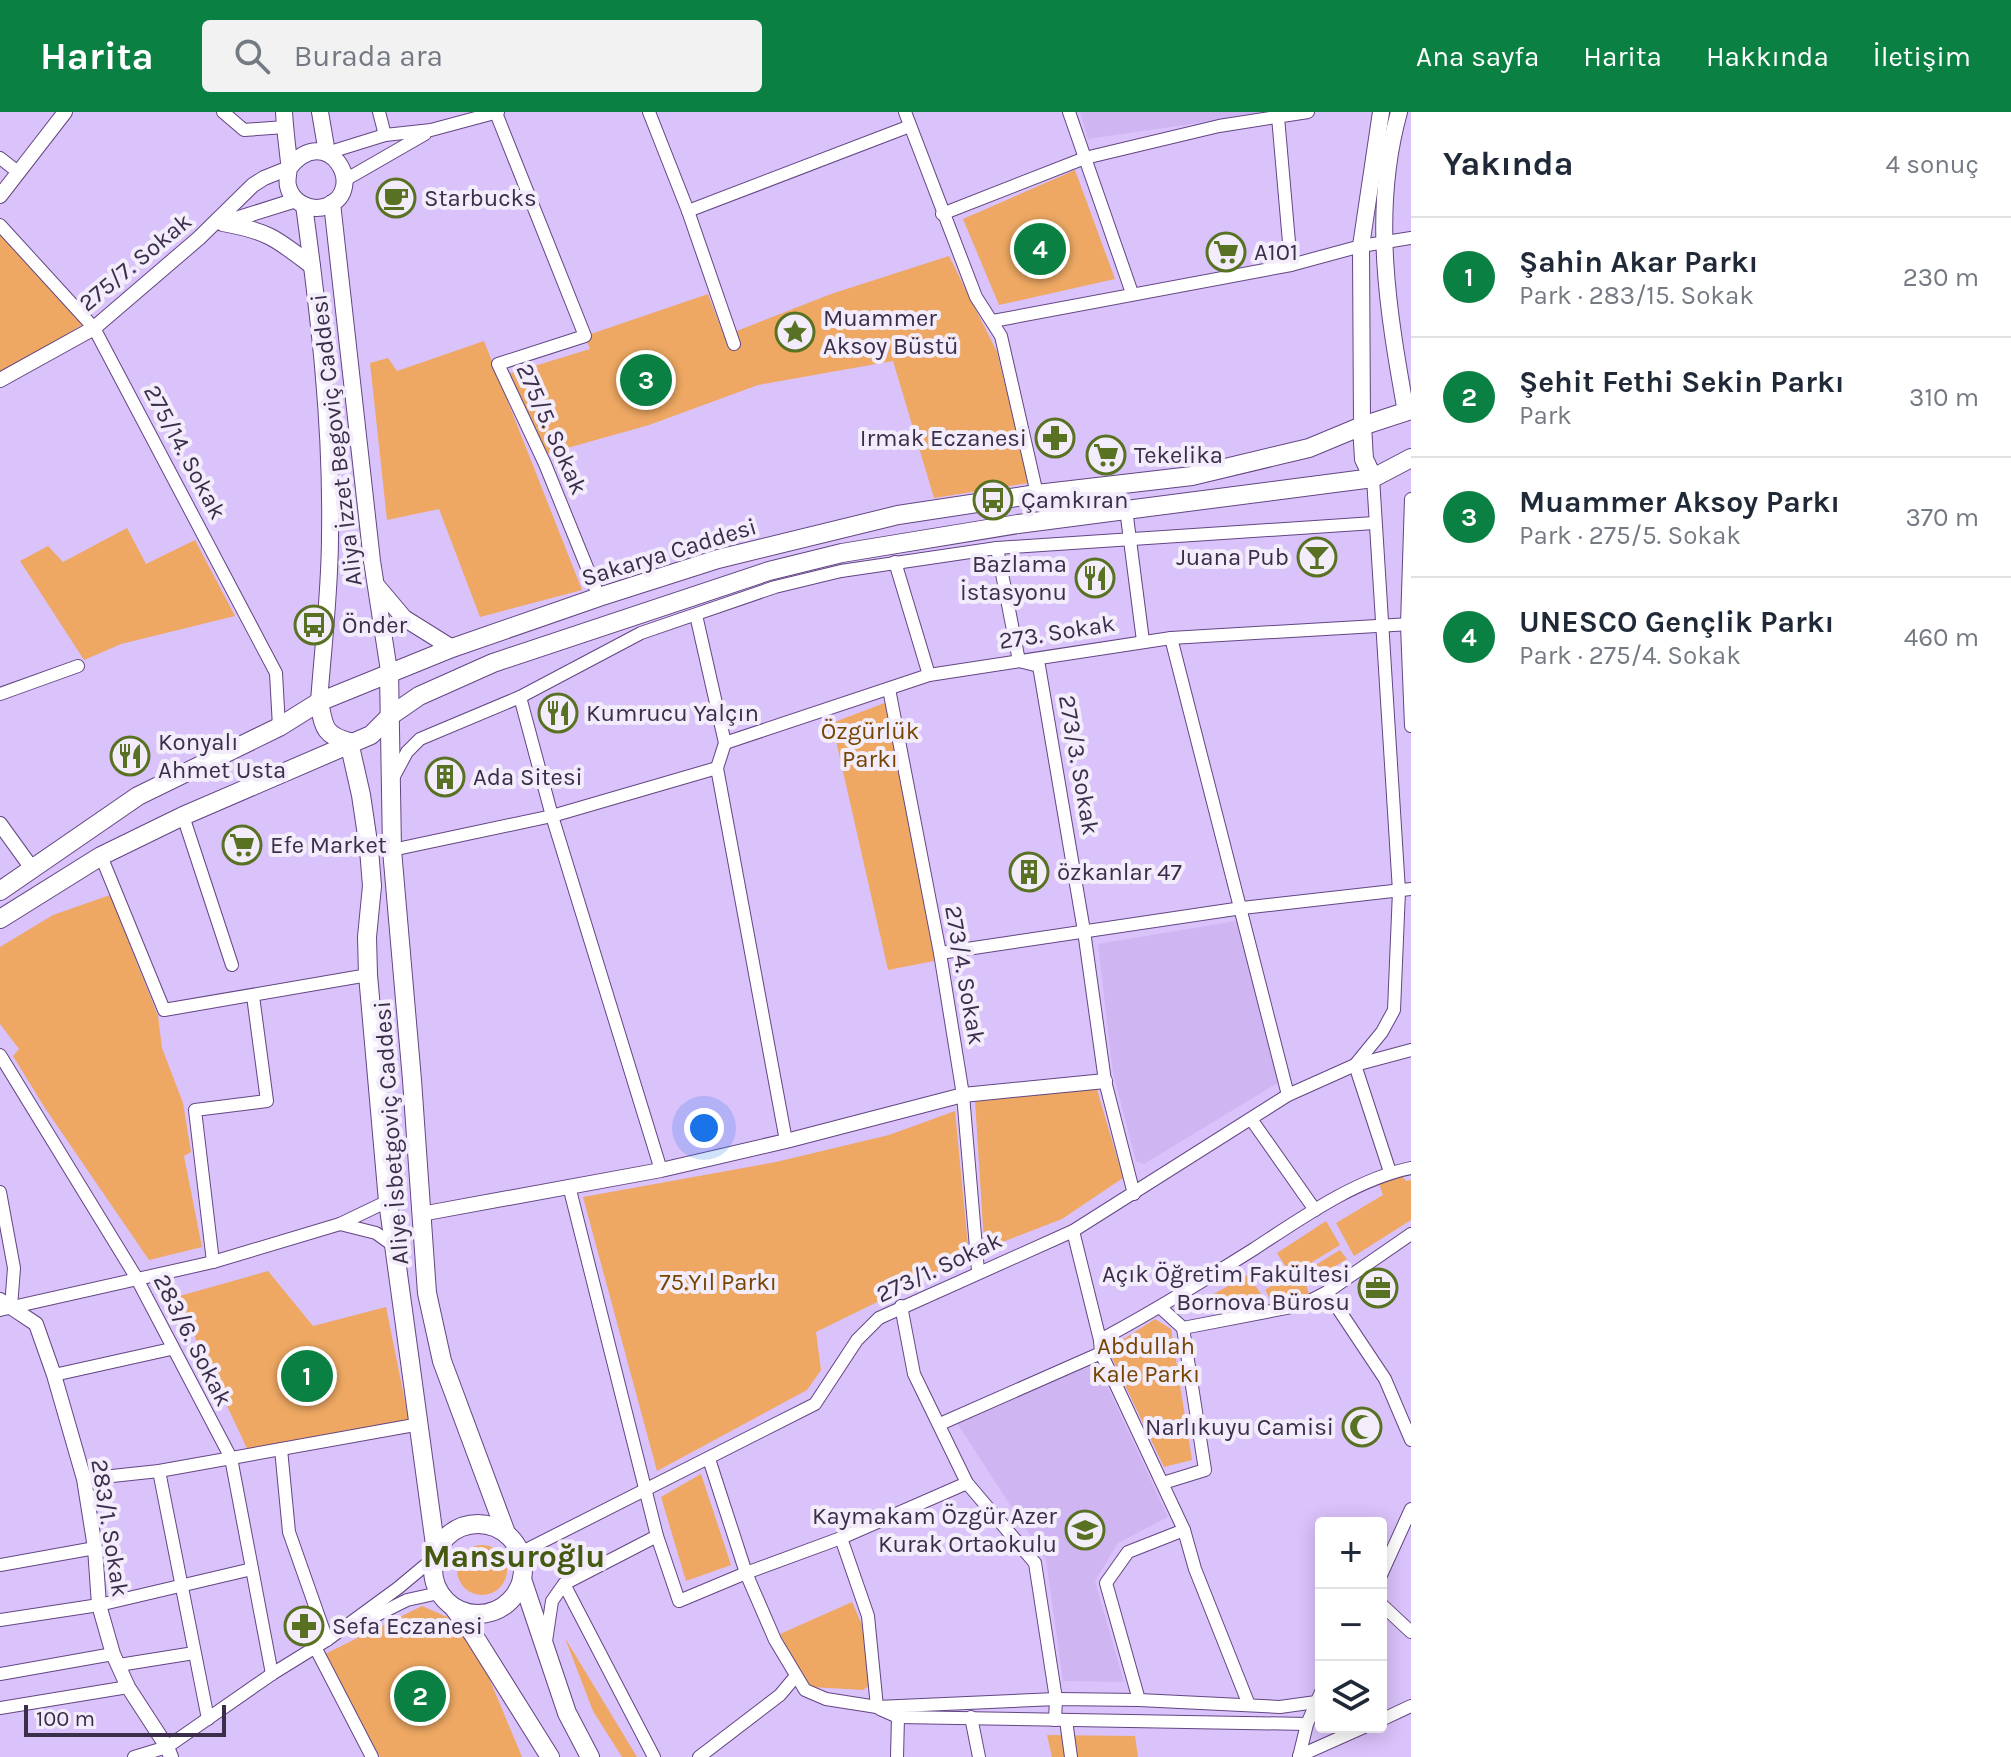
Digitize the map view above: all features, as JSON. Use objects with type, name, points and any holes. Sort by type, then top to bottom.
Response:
[{"type":"main road","points":[[320,112],[327,153]]},
{"type":"main road","points":[[1399,112],[1390,146],[1382,243],[1389,322],[1409,413]]},
{"type":"main road","points":[[1377,115],[1361,246],[1364,459],[1373,478],[1411,458]]},
{"type":"main road","name":"Aliya İzzet Begoviç Caddesi","points":[[285,119],[288,185],[300,203],[312,266],[325,379],[330,538],[319,702]]},
{"type":"main road","points":[[289,168],[299,156],[312,151],[327,153],[340,164],[345,180],[339,197],[319,208],[300,203]]},
{"type":"main road","name":"Aliya İzzet Begoviç Caddesi","points":[[332,203],[389,671]]},
{"type":"main road","points":[[218,225],[255,229],[279,239],[312,266]]},
{"type":"main road","name":"Sakarya Caddesi","points":[[0,891],[138,796],[279,727],[319,702],[389,671],[599,597],[718,559],[898,515],[1037,494],[1192,476],[1309,448],[1362,426],[1409,413]]},
{"type":"main road","name":"Sakarya Caddesi","points":[[349,742],[371,735],[390,716],[419,696],[493,663],[772,579],[842,553],[1126,509],[1373,478]]},
{"type":"main road","points":[[377,586],[404,618],[452,648]]},
{"type":"main road","name":"Aliye İsbetgoviç Caddesi","points":[[389,671],[392,850],[427,1293],[442,1361],[506,1533]]},
{"type":"main road","points":[[319,702],[324,726],[332,737],[349,742]]},
{"type":"main road","points":[[0,919],[101,856],[349,742]]},
{"type":"main road","name":"Aliye İsbetgoviç Caddesi","points":[[349,742],[369,849],[372,886],[367,937],[368,975],[388,1201],[435,1555]]},
{"type":"main road","points":[[547,1757],[473,1634],[439,1593],[432,1570],[435,1555],[447,1536],[469,1524],[495,1527],[506,1533],[520,1553],[522,1579],[567,1713],[590,1757]]},
{"type":"main road","points":[[453,1607],[476,1614],[501,1608],[518,1590],[522,1579]]},
{"type":"main road","points":[[567,1713],[604,1757]]},
{"type":"street","points":[[0,196],[65,112]]},
{"type":"street","points":[[223,112],[244,130],[285,119]]},
{"type":"street","points":[[379,112],[385,135]]},
{"type":"street","points":[[327,153],[385,135],[431,130],[497,112]]},
{"type":"street","name":"275/5. Sokak","points":[[497,112],[585,336],[498,364],[545,464],[599,597]]},
{"type":"street","points":[[649,112],[688,211],[734,344]]},
{"type":"street","points":[[905,112],[976,297],[1001,336],[1037,494]]},
{"type":"street","points":[[1069,112],[1132,293]]},
{"type":"street","points":[[942,214],[1085,158],[1219,126],[1308,112]]},
{"type":"street","points":[[1278,117],[1291,265]]},
{"type":"street","points":[[688,211],[910,126]]},
{"type":"street","points":[[345,180],[431,130]]},
{"type":"street","points":[[0,158],[18,172]]},
{"type":"street","name":"275/7. Sokak","points":[[0,380],[94,328],[218,225],[253,185],[289,168]]},
{"type":"street","points":[[218,225],[300,203]]},
{"type":"street","name":"275/14. Sokak","points":[[0,225],[94,328],[276,673],[279,727]]},
{"type":"street","points":[[993,321],[1291,265],[1361,246],[1411,238]]},
{"type":"street","name":"273/1. Sokak","points":[[1355,1065],[1382,1032],[1394,1010],[1405,890],[1381,627],[1373,478]]},
{"type":"street","points":[[1411,499],[1411,726]]},
{"type":"street","points":[[1126,509],[1143,641]]},
{"type":"street","points":[[391,782],[407,752],[420,739],[520,697],[641,633],[696,615],[772,579],[997,548],[1374,523]]},
{"type":"street","points":[[997,548],[1019,661]]},
{"type":"street","points":[[895,562],[929,675]]},
{"type":"street","points":[[696,615],[725,743],[717,768],[786,1141]]},
{"type":"street","name":"273. Sokak","points":[[725,743],[929,675],[1171,638],[1409,624]]},
{"type":"street","points":[[1171,638],[1288,1095]]},
{"type":"street","name":"273/3. Sokak","points":[[1019,661],[1039,666],[1084,931],[1105,1081],[1134,1194]]},
{"type":"street","points":[[0,694],[78,666]]},
{"type":"street","name":"273/4. Sokak","points":[[889,689],[940,953],[963,1095],[978,1271]]},
{"type":"street","points":[[520,697],[552,816],[661,1170]]},
{"type":"street","points":[[392,850],[552,816],[717,768]]},
{"type":"street","points":[[183,816],[232,965]]},
{"type":"street","points":[[0,824],[5,839],[31,867]]},
{"type":"street","points":[[101,856],[164,1010],[368,975]]},
{"type":"street","points":[[940,953],[1242,908],[1405,890]]},
{"type":"street","points":[[213,1262],[195,1110],[267,1101],[253,996]]},
{"type":"street","name":"273/1. Sokak","points":[[520,1553],[815,1404],[857,1340],[879,1318],[1073,1231],[1288,1095],[1355,1065],[1411,1050]]},
{"type":"street","name":"283/6. Sokak","points":[[2,1061],[136,1277],[171,1349],[231,1458],[272,1674]]},
{"type":"street","points":[[1355,1065],[1390,1172]]},
{"type":"street","points":[[421,1214],[661,1170],[963,1095],[1105,1081]]},
{"type":"street","points":[[1251,1119],[1315,1210]]},
{"type":"street","points":[[940,1424],[1100,1346],[1315,1210],[1390,1172],[1411,1168]]},
{"type":"street","points":[[569,1186],[657,1536],[679,1601],[841,1538],[967,1483]]},
{"type":"street","points":[[0,1192],[14,1268],[4,1306],[213,1262],[340,1224],[388,1201]]},
{"type":"street","points":[[340,1224],[376,1233],[394,1246]]},
{"type":"street","points":[[1073,1231],[1100,1346],[1184,1530],[1195,1569],[1249,1705]]},
{"type":"street","points":[[1183,1328],[1302,1305],[1410,1237]]},
{"type":"street","points":[[1327,1292],[1385,1379],[1411,1440]]},
{"type":"street","name":"283/1. Sokak","points":[[4,1306],[36,1324],[84,1479],[95,1548],[99,1605],[128,1687],[169,1752]]},
{"type":"street","points":[[901,1306],[914,1374],[967,1483],[1035,1563],[1056,1699],[1071,1757]]},
{"type":"street","points":[[1161,1308],[1183,1328],[1205,1470],[1163,1483]]},
{"type":"street","points":[[54,1375],[171,1349]]},
{"type":"street","points":[[84,1479],[159,1471],[420,1424]]},
{"type":"street","points":[[281,1449],[289,1532],[327,1640]]},
{"type":"street","points":[[709,1459],[746,1573],[775,1640],[805,1690],[826,1699],[877,1707],[1056,1699],[1280,1707],[1315,1698]]},
{"type":"street","points":[[159,1471],[208,1719]]},
{"type":"street","points":[[1387,1562],[1411,1509]]},
{"type":"street","points":[[1139,1700],[1106,1583],[1128,1552],[1184,1530]]},
{"type":"street","points":[[546,1648],[552,1601],[564,1584],[657,1536]]},
{"type":"street","points":[[841,1538],[868,1616],[877,1707]]},
{"type":"street","points":[[0,1565],[95,1548]]},
{"type":"street","points":[[327,1640],[398,1588],[435,1555]]},
{"type":"street","points":[[0,1620],[99,1605],[252,1569]]},
{"type":"street","points":[[564,1584],[654,1757]]},
{"type":"street","points":[[134,1757],[169,1752],[208,1719],[315,1647],[407,1600],[439,1593]]},
{"type":"street","points":[[1387,1610],[1411,1632]]},
{"type":"street","points":[[315,1647],[372,1757]]},
{"type":"street","points":[[0,1674],[116,1659],[194,1653]]},
{"type":"street","points":[[699,1757],[780,1695],[795,1677]]},
{"type":"street","points":[[0,1708],[128,1687]]},
{"type":"street","points":[[1299,1757],[1315,1704]]},
{"type":"street","points":[[1387,1717],[1411,1706]]},
{"type":"street","points":[[877,1707],[898,1717],[1307,1724]]},
{"type":"street","points":[[897,1757],[898,1717]]},
{"type":"street","points":[[971,1717],[979,1757]]},
{"type":"street","points":[[1299,1757],[1351,1733]]},
{"type":"shaded area","points":[[1080,112],[1266,112],[1266,113],[1088,139]]},
{"type":"shaded area","points":[[1236,921],[1279,1082],[1144,1164],[1136,1161],[1113,1073],[1098,944]]},
{"type":"shaded area","name":"Kaymakam Özgür Azer Kurak Ortaokulu","points":[[1095,1360],[1168,1517],[1118,1543],[1095,1581],[1124,1682],[1063,1681],[1046,1560],[957,1423]]},
{"type":"green space","points":[[1075,170],[1115,279],[999,305],[963,219]]},
{"type":"green space","points":[[0,221],[90,320],[0,376]]},
{"type":"green space","points":[[949,256],[997,352],[1029,483],[934,498],[893,361],[758,385],[649,425],[546,454],[505,375],[590,349],[585,336],[708,294],[724,336],[831,294]]},
{"type":"green space","points":[[484,341],[582,590],[480,617],[439,509],[387,520],[370,363],[388,358],[397,371]]},
{"type":"green space","points":[[127,528],[146,564],[195,540],[235,616],[121,644],[84,660],[20,561],[48,546],[63,562]]},
{"type":"green space","name":"Özgürlük Parkı","points":[[895,699],[939,960],[888,970],[832,723]]},
{"type":"green space","points":[[110,895],[158,1016],[162,1048],[183,1103],[191,1152],[184,1156],[202,1247],[149,1260],[45,1108],[13,1056],[19,1049],[0,1024],[0,947],[53,915]]},
{"type":"green space","points":[[1096,1086],[1123,1178],[1062,1219],[992,1246],[984,1243],[975,1100]]},
{"type":"green space","name":"75.Yıl Parkı","points":[[955,1111],[969,1257],[816,1332],[821,1370],[807,1390],[657,1471],[583,1197],[776,1162],[889,1135]]},
{"type":"green space","points":[[1396,1169],[1406,1181],[1411,1180],[1411,1220],[1354,1256],[1336,1223],[1383,1195],[1377,1179]]},
{"type":"green space","points":[[1326,1221],[1340,1245],[1291,1275],[1277,1253]]},
{"type":"green space","points":[[1340,1250],[1347,1259],[1306,1284],[1309,1294],[1272,1302],[1265,1290],[1285,1277],[1293,1279]]},
{"type":"green space","points":[[268,1271],[313,1326],[386,1307],[410,1426],[250,1455],[176,1297]]},
{"type":"green space","points":[[1248,1275],[1261,1294],[1238,1297],[1221,1306],[1192,1306]]},
{"type":"green space","name":"Abdullah Kale Parkı","points":[[1155,1319],[1171,1329],[1192,1460],[1164,1467],[1112,1358],[1113,1346]]},
{"type":"green space","points":[[701,1474],[731,1565],[686,1581],[661,1497]]},
{"type":"green space","points":[[482,1545],[500,1552],[507,1570],[500,1588],[482,1595],[464,1588],[457,1570],[464,1552]]},
{"type":"green space","points":[[852,1602],[862,1625],[870,1685],[863,1690],[811,1687],[780,1634]]},
{"type":"green space","points":[[422,1606],[447,1617],[479,1654],[522,1757],[380,1757],[319,1657]]},
{"type":"green space","points":[[565,1638],[637,1757],[622,1757],[593,1711]]},
{"type":"green space","points":[[1047,1735],[1135,1736],[1138,1757],[1052,1757]]},
{"type":"place","name":"Starbucks","points":[[396,198]]},
{"type":"place","name":"UNESCO Gençlik Parkı","points":[[1040,249]]},
{"type":"place","name":"A101","points":[[1226,252]]},
{"type":"place","name":"Muammer Aksoy Büstü","points":[[795,332]]},
{"type":"place","name":"Muammer Aksoy Parkı","points":[[646,380]]},
{"type":"place","name":"Irmak Eczanesi","points":[[1055,438]]},
{"type":"place","name":"Tekelika","points":[[1106,455]]},
{"type":"place","name":"Çamkıran","points":[[993,500]]},
{"type":"place","name":"Juana Pub","points":[[1317,557]]},
{"type":"place","name":"Bazlama İstasyonu","points":[[1095,578]]},
{"type":"place","name":"Önder","points":[[314,625]]},
{"type":"place","name":"Kumrucu Yalçın","points":[[558,713]]},
{"type":"place","name":"Konyalı Ahmet Usta","points":[[130,756]]},
{"type":"place","name":"Ada Sitesi","points":[[445,777]]},
{"type":"place","name":"Efe Market","points":[[242,845]]},
{"type":"place","name":"özkanlar 47","points":[[1029,872]]},
{"type":"place","name":"Açık Öğretim Fakültesi Bornova Bürosu","points":[[1378,1288]]},
{"type":"place","name":"Şahin Akar Parkı","points":[[307,1376]]},
{"type":"place","name":"Narlıkuyu Camisi","points":[[1362,1427]]},
{"type":"place","name":"Kaymakam Özgür Azer Kurak Ortaokulu","points":[[1085,1530]]},
{"type":"place","name":"Sefa Eczanesi","points":[[304,1626]]},
{"type":"place","name":"Şehit Fethi Sekin Parkı","points":[[420,1696]]},
{"type":"district","name":"Mansuroğlu","points":[[514,1556]]}]
